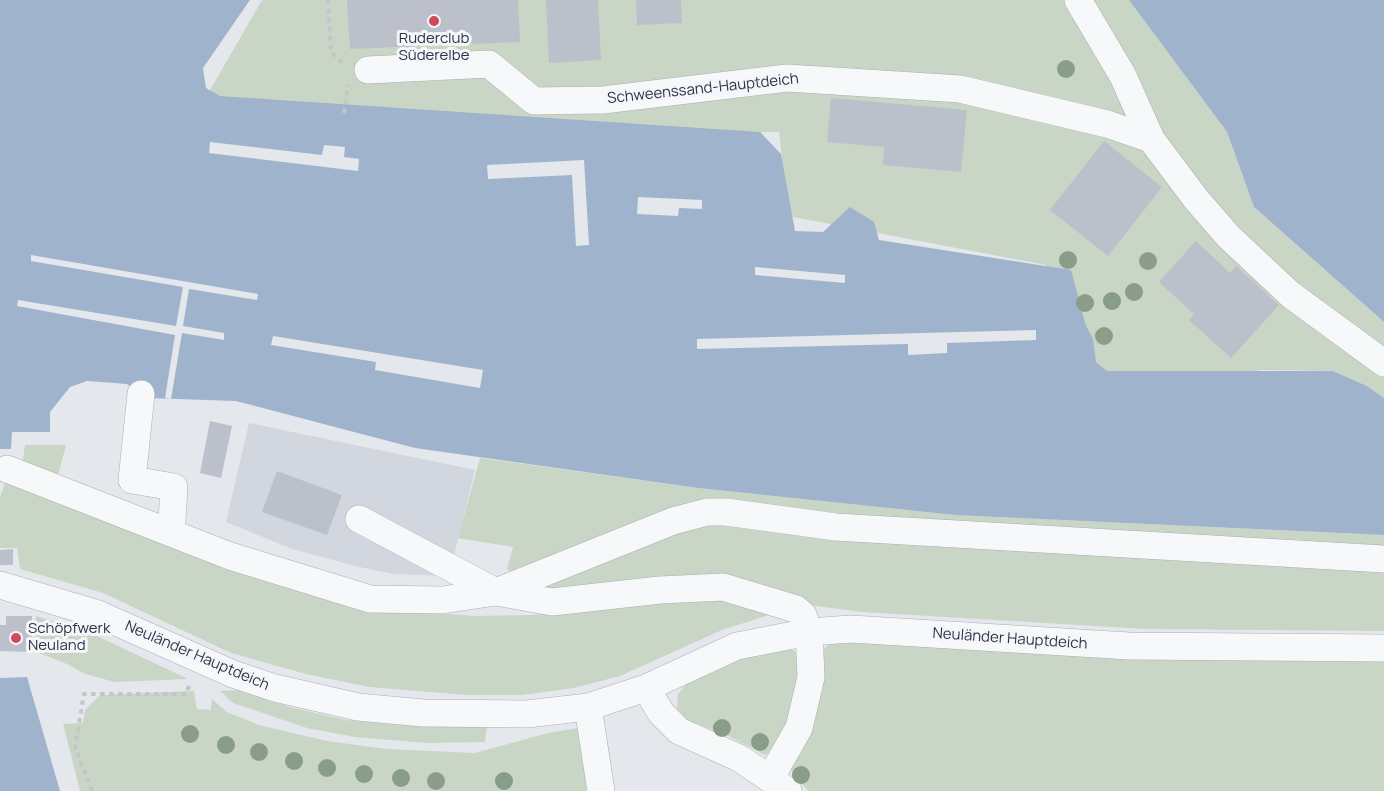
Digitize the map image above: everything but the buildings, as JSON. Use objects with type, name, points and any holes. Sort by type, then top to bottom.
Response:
[{"type":"street","points":[[1078,0],[1123,76],[1151,139],[1173,170],[1228,236],[1291,295],[1384,363]]},
{"type":"street","name":"Schweenssand-Hauptdeich","points":[[359,70],[489,64],[534,101],[603,100],[787,78],[960,89],[1107,124],[1151,139]]},
{"type":"street","points":[[141,394],[132,480],[174,487],[172,520],[168,531]]},
{"type":"street","points":[[7,469],[230,556],[370,599],[442,600],[496,592],[673,521],[707,512],[726,512],[836,527],[1384,559]]},
{"type":"street","points":[[359,519],[496,592],[552,602],[660,590],[723,587],[796,609],[803,615],[809,632],[811,677],[807,704],[790,747],[779,784],[739,758],[679,731],[660,713],[646,688]]},
{"type":"street","name":"Neuländer Hauptdeich","points":[[0,585],[98,614],[198,659],[275,688],[357,707],[423,713],[503,715],[588,707],[646,688],[737,646],[809,632],[851,629],[1129,646],[1384,648]]},
{"type":"street","points":[[588,707],[601,791]]},
{"type":"path","points":[[328,0],[331,52],[359,70],[344,113]]},
{"type":"path","points":[[92,791],[75,747],[84,694],[186,694],[198,659]]},
{"type":"shaded area","points":[[249,423],[475,470],[449,576],[393,574],[355,566],[292,549],[226,522]]},
{"type":"green space","points":[[262,0],[1129,0],[1227,132],[1254,207],[1384,322],[1384,398],[1367,386],[1333,371],[1264,370],[1106,388],[1046,265],[788,216],[779,132],[575,135],[202,104]]},
{"type":"green space","points":[[25,445],[66,445],[58,476],[385,609],[474,616],[533,615],[709,598],[738,603],[769,615],[722,630],[620,676],[574,688],[522,695],[467,695],[369,687],[306,674],[231,653],[103,593],[20,569],[17,548],[0,548],[0,497],[10,469],[22,466]]},
{"type":"green space","points":[[480,458],[698,488],[955,515],[1384,535],[1384,554],[693,511],[519,577],[507,569],[513,547],[458,538]]},
{"type":"green space","points":[[708,520],[1384,566],[1384,631],[1145,629],[863,612],[815,606],[789,595],[594,587],[546,589],[529,585]]},
{"type":"green space","points":[[36,616],[97,636],[188,679],[114,682],[83,673],[34,651]]},
{"type":"green space","points":[[832,642],[1384,660],[1384,791],[809,791],[796,779],[791,769],[818,659]]},
{"type":"green space","points":[[788,648],[798,653],[802,700],[776,749],[765,755],[727,735],[688,721],[677,708],[678,694],[687,683],[737,660]]},
{"type":"green space","points":[[240,690],[290,707],[346,720],[401,725],[487,726],[485,742],[428,743],[355,737],[307,728],[233,703],[220,691]]},
{"type":"green space","points":[[194,691],[197,709],[211,710],[212,699],[227,712],[259,725],[327,741],[387,749],[475,753],[548,733],[585,727],[589,781],[586,791],[80,791],[63,724],[83,723],[85,710],[100,695]]},
{"type":"water","points":[[0,0],[250,0],[203,68],[206,88],[220,96],[760,132],[781,154],[795,231],[823,232],[850,207],[874,222],[879,240],[1071,270],[1086,326],[1093,339],[1096,362],[1107,371],[1333,371],[1367,386],[1384,398],[1384,535],[955,515],[698,488],[415,448],[236,401],[148,398],[127,384],[87,381],[70,387],[50,412],[50,432],[12,432],[11,449],[0,449]]},
{"type":"water","points":[[1129,0],[1384,0],[1384,322],[1254,207],[1227,132]]},
{"type":"water","points":[[27,677],[60,791],[0,791],[0,678]]},
{"type":"pier","points":[[210,142],[322,155],[324,145],[345,147],[344,157],[359,159],[358,171],[209,153]]},
{"type":"pier","points":[[584,160],[589,245],[576,246],[572,175],[488,179],[487,165]]},
{"type":"pier","points":[[638,197],[702,200],[702,209],[679,208],[678,216],[637,214]]},
{"type":"pier","points":[[31,255],[258,294],[257,300],[189,289],[183,326],[224,333],[224,340],[182,333],[171,399],[165,398],[175,335],[17,306],[18,300],[176,326],[183,287],[31,261]]},
{"type":"pier","points":[[755,267],[845,275],[845,283],[755,275]]},
{"type":"pier","points":[[1036,330],[1036,340],[947,343],[947,353],[908,355],[908,344],[697,349],[697,339]]},
{"type":"pier","points":[[273,336],[483,370],[480,388],[375,370],[376,362],[271,345]]},
{"type":"place","name":"Ruderclub Süderelbe","points":[[434,21]]},
{"type":"place","name":"Schöpfwerk Neuland","points":[[16,638]]}]
